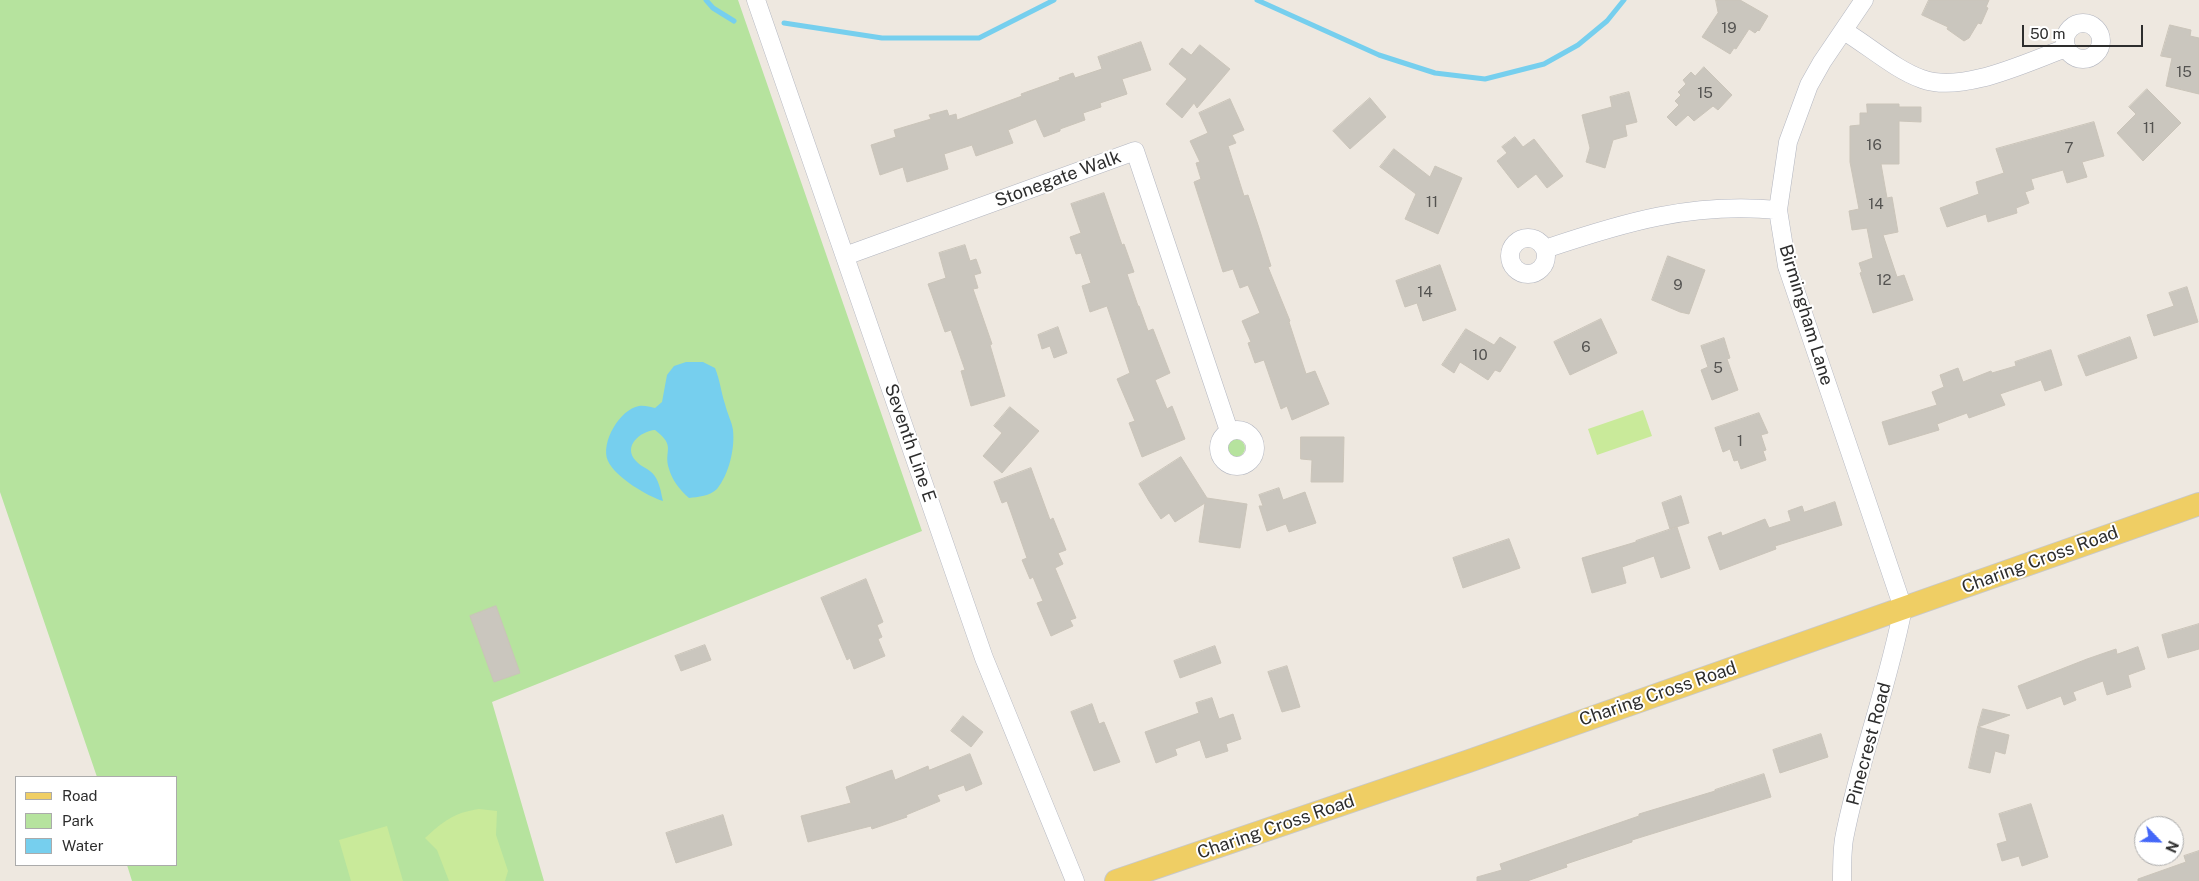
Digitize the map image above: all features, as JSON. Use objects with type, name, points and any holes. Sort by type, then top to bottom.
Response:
[{"type":"main road","name":"Charing Cross Road","points":[[1116,881],[1460,764],[2199,504]]},
{"type":"street","name":"Seventh Line E","points":[[756,0],[984,658],[1075,881]]},
{"type":"street","name":"Birmingham Lane","points":[[1864,0],[1822,62],[1798,111],[1787,150],[1778,210],[1787,266],[1903,608]]},
{"type":"street","points":[[1844,31],[1909,73],[1933,83],[1946,84],[1970,81],[2066,48]]},
{"type":"street","name":"Stonegate Walk","points":[[845,256],[1134,152],[1229,431]]},
{"type":"street","points":[[1545,249],[1609,228],[1675,213],[1738,208],[1778,210]]},
{"type":"street","name":"Pinecrest Road","points":[[1842,881],[1844,840],[1879,701],[1895,648],[1903,608]]},
{"type":"green space","points":[[0,0],[738,0],[922,531],[492,702],[544,881],[132,881],[127,866],[178,866],[178,776],[97,776],[0,492]]},
{"type":"green space","points":[[1643,410],[1652,436],[1597,455],[1588,429]]},
{"type":"green space","points":[[1236,439],[1242,442],[1245,448],[1242,454],[1236,457],[1230,454],[1227,448],[1230,442]]},
{"type":"green space","points":[[479,809],[497,811],[496,835],[508,871],[505,881],[449,881],[437,850],[425,838],[455,815]]},
{"type":"green space","points":[[387,826],[403,881],[351,881],[339,840]]},
{"type":"water","points":[[686,362],[703,362],[715,368],[732,427],[732,453],[728,469],[717,489],[707,495],[689,498],[682,492],[670,473],[668,445],[662,436],[655,430],[639,436],[632,445],[632,455],[638,463],[654,475],[663,501],[640,490],[617,473],[608,461],[606,454],[607,445],[613,428],[625,413],[639,406],[655,408],[662,402],[667,375],[674,366]]},
{"type":"building","points":[[1716,0],[1740,0],[1768,16],[1759,31],[1755,33],[1749,29],[1736,49],[1734,48],[1730,54],[1702,37],[1718,13]]},
{"type":"building","points":[[1929,0],[1989,0],[1986,7],[1988,8],[1981,24],[1978,23],[1969,38],[1964,41],[1947,29],[1948,27],[1922,15]]},
{"type":"building","points":[[2170,25],[2191,30],[2190,36],[2199,38],[2199,94],[2166,86],[2172,58],[2161,56]]},
{"type":"building","points":[[1141,42],[1151,70],[1122,79],[1127,94],[1100,103],[1101,107],[1083,113],[1085,120],[1044,137],[1036,119],[1008,130],[1013,143],[976,156],[972,145],[944,154],[948,169],[907,182],[903,167],[880,175],[871,145],[896,137],[894,130],[931,119],[929,115],[947,110],[949,116],[956,114],[957,120],[1022,96],[1021,94],[1060,80],[1059,78],[1073,73],[1075,78],[1102,69],[1098,57]]},
{"type":"building","points":[[1200,45],[1230,69],[1197,108],[1194,103],[1182,118],[1166,104],[1187,79],[1169,64],[1182,48],[1191,55]]},
{"type":"building","points":[[1704,67],[1732,95],[1718,110],[1713,106],[1694,121],[1688,115],[1676,126],[1667,117],[1679,105],[1675,101],[1681,95],[1678,92],[1686,84],[1683,80],[1691,72],[1695,76]]},
{"type":"building","points":[[2147,89],[2181,123],[2143,161],[2117,133],[2136,114],[2129,107]]},
{"type":"building","points":[[1629,92],[1637,122],[1625,125],[1627,136],[1613,140],[1605,168],[1586,162],[1590,148],[1582,115],[1612,107],[1610,97]]},
{"type":"building","points":[[1370,98],[1386,117],[1350,149],[1333,131]]},
{"type":"building","points":[[1230,99],[1244,130],[1232,135],[1236,143],[1228,146],[1244,196],[1248,195],[1271,266],[1268,267],[1290,321],[1306,374],[1315,371],[1329,404],[1292,420],[1287,406],[1281,409],[1264,360],[1255,363],[1248,343],[1251,342],[1242,321],[1260,313],[1248,285],[1240,288],[1233,269],[1223,272],[1194,182],[1201,179],[1196,163],[1200,162],[1190,141],[1208,133],[1199,113]]},
{"type":"building","points":[[1867,104],[1899,104],[1899,107],[1921,107],[1921,122],[1899,121],[1899,164],[1881,164],[1887,198],[1892,197],[1898,232],[1883,235],[1897,277],[1904,275],[1913,300],[1873,313],[1860,273],[1862,272],[1859,263],[1873,258],[1867,228],[1852,230],[1849,211],[1859,209],[1850,162],[1850,126],[1860,125],[1860,113],[1867,113]]},
{"type":"building","points":[[2094,122],[2104,156],[2082,162],[2087,177],[2067,183],[2063,170],[2031,179],[2034,189],[2025,192],[2029,203],[2016,208],[2017,213],[1988,222],[1986,214],[1947,227],[1940,208],[1979,194],[1976,182],[2004,173],[1996,149]]},
{"type":"building","points":[[1515,137],[1523,147],[1534,139],[1563,176],[1547,188],[1536,174],[1518,188],[1497,161],[1507,153],[1502,147]]},
{"type":"building","points":[[1394,149],[1430,177],[1435,166],[1462,178],[1438,234],[1405,219],[1416,194],[1380,167]]},
{"type":"building","points":[[1104,193],[1122,245],[1124,244],[1134,272],[1127,274],[1138,306],[1148,331],[1153,329],[1170,373],[1155,380],[1167,409],[1172,406],[1185,439],[1142,457],[1129,423],[1135,421],[1117,379],[1130,373],[1107,306],[1090,312],[1082,286],[1091,283],[1081,253],[1076,254],[1070,237],[1081,233],[1071,204]]},
{"type":"building","points":[[965,245],[970,261],[976,259],[981,273],[974,275],[978,288],[973,289],[992,344],[990,345],[1005,396],[971,406],[961,371],[965,370],[951,330],[945,332],[928,284],[946,278],[939,253]]},
{"type":"building","points":[[1668,256],[1705,270],[1689,314],[1652,300]]},
{"type":"building","points":[[1440,265],[1456,310],[1423,321],[1417,303],[1405,307],[1396,281]]},
{"type":"building","points":[[2187,287],[2198,322],[2154,336],[2147,315],[2174,306],[2169,293]]},
{"type":"building","points":[[1601,319],[1617,353],[1570,375],[1554,342]]},
{"type":"building","points":[[1058,327],[1067,353],[1054,358],[1050,346],[1042,349],[1038,335]]},
{"type":"building","points":[[1466,329],[1494,345],[1500,337],[1516,347],[1500,372],[1495,370],[1488,380],[1460,362],[1454,373],[1442,365]]},
{"type":"building","points":[[2130,337],[2137,358],[2086,376],[2078,356]]},
{"type":"building","points":[[1724,338],[1730,358],[1727,359],[1738,390],[1712,400],[1701,370],[1708,367],[1701,346]]},
{"type":"building","points":[[2051,350],[2062,385],[2045,391],[2041,380],[2000,394],[2005,405],[1969,418],[1967,413],[1937,424],[1939,430],[1889,445],[1882,422],[1937,405],[1932,392],[1944,387],[1940,375],[1958,368],[1963,382],[1991,371],[1992,373],[2016,366],[2015,362]]},
{"type":"building","points":[[1010,407],[1039,431],[1002,473],[983,456],[1002,433],[994,426]]},
{"type":"building","points":[[1759,413],[1768,433],[1761,435],[1766,450],[1763,451],[1766,460],[1741,469],[1738,460],[1734,461],[1730,449],[1723,452],[1715,428]]},
{"type":"building","points":[[1301,437],[1344,437],[1343,482],[1311,482],[1312,460],[1301,459]]},
{"type":"building","points":[[1181,457],[1207,498],[1247,504],[1240,548],[1199,542],[1205,503],[1175,522],[1169,513],[1161,519],[1149,501],[1139,484]]},
{"type":"building","points":[[1031,468],[1050,520],[1053,518],[1066,550],[1058,553],[1063,564],[1055,568],[1076,618],[1070,620],[1073,626],[1051,636],[1037,603],[1043,601],[1033,577],[1030,579],[1022,560],[1027,558],[1007,501],[1002,503],[994,482]]},
{"type":"building","points":[[1279,488],[1283,500],[1305,492],[1316,523],[1289,532],[1286,524],[1267,531],[1259,506],[1263,506],[1259,495]]},
{"type":"building","points":[[1681,496],[1689,523],[1670,529],[1662,503]]},
{"type":"building","points":[[1835,502],[1842,525],[1775,546],[1776,549],[1720,570],[1708,537],[1721,532],[1722,536],[1765,519],[1769,528],[1791,521],[1788,511],[1802,506],[1804,512]]},
{"type":"building","points":[[1677,527],[1690,568],[1661,578],[1654,556],[1622,567],[1626,583],[1592,593],[1582,558],[1636,542]]},
{"type":"building","points":[[1509,539],[1520,568],[1463,588],[1453,558]]},
{"type":"building","points":[[866,579],[883,622],[877,625],[882,637],[878,639],[885,656],[854,669],[850,658],[847,660],[821,598]]},
{"type":"building","points":[[496,606],[520,673],[494,682],[470,616]]},
{"type":"building","points":[[2199,624],[2199,649],[2168,658],[2162,635]]},
{"type":"building","points":[[705,645],[711,660],[681,671],[675,656]]},
{"type":"building","points":[[1215,646],[1221,663],[1180,678],[1174,661]]},
{"type":"building","points":[[2138,647],[2145,669],[2128,675],[2131,687],[2107,695],[2103,681],[2073,692],[2076,700],[2064,705],[2061,696],[2027,709],[2018,686],[2116,649],[2117,654]]},
{"type":"building","points":[[1287,666],[1300,707],[1282,712],[1268,672]]},
{"type":"building","points":[[1212,698],[1219,719],[1233,714],[1241,739],[1226,744],[1228,751],[1206,758],[1200,740],[1175,749],[1177,755],[1156,763],[1145,732],[1199,713],[1196,703]]},
{"type":"building","points":[[1092,704],[1099,724],[1104,722],[1120,762],[1094,771],[1071,712]]},
{"type":"building","points":[[1983,709],[2010,715],[1978,727]]},
{"type":"building","points":[[963,716],[983,732],[971,747],[951,731]]},
{"type":"building","points":[[1978,727],[2009,735],[2005,754],[1995,751],[1990,773],[1969,768]]},
{"type":"building","points":[[1821,734],[1828,757],[1780,773],[1773,750]]},
{"type":"building","points":[[970,754],[982,784],[966,791],[964,785],[937,795],[940,801],[906,815],[907,817],[872,829],[871,826],[808,842],[801,816],[851,803],[846,787],[892,770],[895,780],[928,766],[929,770]]},
{"type":"building","points":[[1764,774],[1771,797],[1632,840],[1632,842],[1566,864],[1567,867],[1527,881],[1477,881],[1477,877],[1502,870],[1500,864],[1639,816],[1639,814]]},
{"type":"building","points":[[2031,804],[2048,857],[2022,866],[2019,856],[2002,861],[1997,844],[2007,841],[1999,814]]},
{"type":"building","points":[[723,815],[732,845],[676,863],[666,833]]},
{"type":"building","points":[[2199,851],[2199,881],[2138,881],[2138,879],[2175,866],[2184,866],[2186,862],[2184,856]]},
{"type":"waterway","points":[[706,0],[713,8],[734,21]]},
{"type":"waterway","points":[[784,23],[882,38],[979,38],[1054,0]]},
{"type":"waterway","points":[[1257,0],[1379,55],[1435,73],[1485,79],[1544,64],[1578,45],[1607,21],[1624,0]]}]
